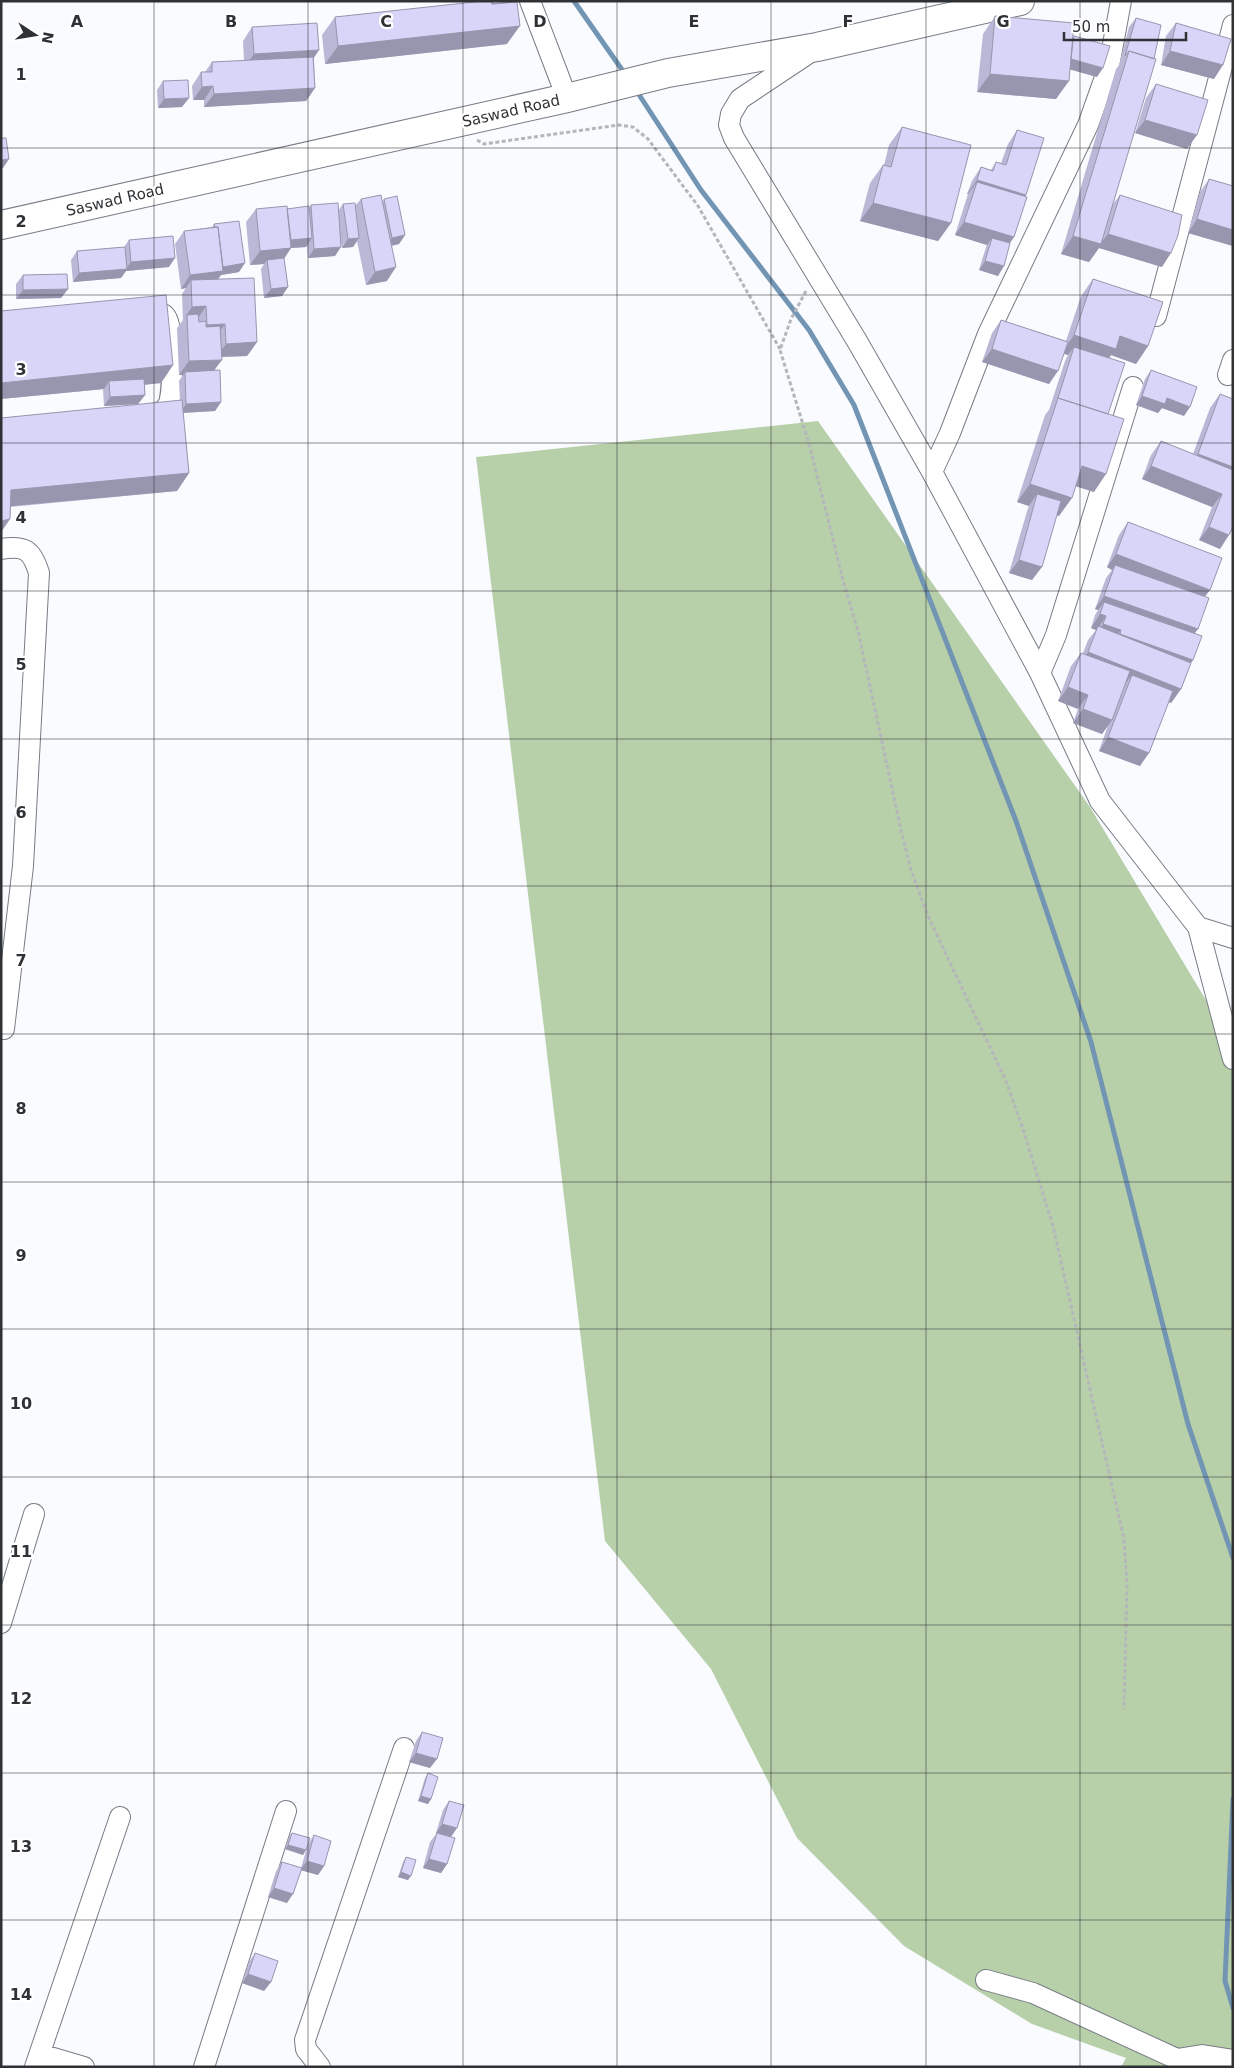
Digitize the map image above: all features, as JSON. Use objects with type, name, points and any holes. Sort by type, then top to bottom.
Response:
[{"type":"highway","name":"Saswad Road","points":[[1,225],[450,125],[668,73],[817,47],[973,6],[1020,1]]},
{"type":"street","points":[[530,1],[568,98]]},
{"type":"street","points":[[932,472],[950,433],[988,334],[1088,125],[1108,66],[1121,1]]},
{"type":"street","points":[[1156,316],[1233,25]]},
{"type":"street","points":[[817,47],[740,99],[731,114],[729,125],[734,138],[857,341],[932,472],[1040,673],[1100,801],[1198,927],[1233,1059]]},
{"type":"street","points":[[130,416],[162,412],[168,405],[171,379],[170,326],[166,317],[158,311],[134,312]]},
{"type":"street","points":[[1040,673],[1056,635],[1133,387]]},
{"type":"street","points":[[1,549],[14,547],[27,550],[35,560],[39,573],[24,866],[4,1029]]},
{"type":"street","points":[[1198,927],[1233,938]]},
{"type":"street","points":[[1,1623],[34,1514]]},
{"type":"street","points":[[320,2067],[306,2049],[305,2040],[404,1748]]},
{"type":"street","points":[[204,2067],[286,1811]]},
{"type":"street","points":[[84,2067],[38,2060],[120,1817]]},
{"type":"street","points":[[986,1980],[1033,1993],[1178,2059],[1202,2055],[1233,2060]]},
{"type":"path","points":[[450,125],[484,144],[620,125],[633,127],[648,139],[698,206],[780,350],[810,447],[844,584],[858,631],[911,870],[928,916],[1006,1081],[1053,1226],[1124,1539],[1127,1585],[1124,1709]]},
{"type":"path","points":[[780,350],[791,319],[804,295]]},
{"type":"green space","points":[[818,421],[1090,807],[1233,1045],[1233,2067],[1121,2067],[1126,2058],[1032,2024],[904,1946],[797,1838],[711,1669],[605,1541],[476,457]]},
{"type":"building","points":[[491,1],[492,4],[517,2],[520,26],[338,46],[335,17]]},
{"type":"building","points":[[491,1],[512,1],[512,2],[492,4]]},
{"type":"building","points":[[995,16],[1074,23],[1069,81],[990,74]]},
{"type":"building","points":[[1136,18],[1161,25],[1154,59],[1129,51],[1125,56]]},
{"type":"building","points":[[317,23],[319,50],[254,54],[252,27]]},
{"type":"building","points":[[1176,23],[1231,39],[1223,65],[1170,51]]},
{"type":"building","points":[[1074,36],[1110,46],[1103,68],[1071,59]]},
{"type":"building","points":[[1129,51],[1156,59],[1101,244],[1073,236]]},
{"type":"building","points":[[313,57],[315,88],[214,94],[213,86],[202,87],[201,72],[212,72],[212,62]]},
{"type":"building","points":[[188,80],[189,98],[164,99],[163,81]]},
{"type":"building","points":[[1156,84],[1208,100],[1197,135],[1145,120]]},
{"type":"building","points":[[902,127],[971,145],[951,223],[873,203],[883,165],[891,167]]},
{"type":"building","points":[[1017,130],[1044,138],[1026,195],[977,180],[981,167],[993,171],[996,162],[1006,165]]},
{"type":"building","points":[[1,138],[6,138],[9,159],[1,160]]},
{"type":"building","points":[[1209,179],[1233,186],[1233,230],[1197,219]]},
{"type":"building","points":[[977,182],[1027,197],[1014,237],[964,222]]},
{"type":"building","points":[[381,195],[396,267],[375,272],[361,199]]},
{"type":"building","points":[[1120,195],[1182,215],[1178,235],[1171,253],[1108,234]]},
{"type":"building","points":[[397,196],[405,235],[392,238],[384,199]]},
{"type":"building","points":[[338,203],[341,247],[314,249],[311,205]]},
{"type":"building","points":[[355,203],[359,238],[348,239],[343,204]]},
{"type":"building","points":[[287,206],[291,248],[260,251],[256,209]]},
{"type":"building","points":[[309,206],[312,238],[291,240],[287,209]]},
{"type":"building","points":[[239,221],[245,263],[223,267],[218,227],[215,227],[214,224]]},
{"type":"building","points":[[218,227],[223,271],[190,275],[184,231]]},
{"type":"building","points":[[173,236],[175,258],[131,262],[129,240]]},
{"type":"building","points":[[992,238],[1010,243],[1004,266],[985,261]]},
{"type":"building","points":[[125,247],[127,269],[79,273],[77,251]]},
{"type":"building","points":[[284,258],[288,287],[271,289],[267,260]]},
{"type":"building","points":[[67,274],[68,289],[23,290],[23,275]]},
{"type":"building","points":[[254,278],[257,342],[226,344],[225,324],[207,325],[206,306],[192,307],[191,280]]},
{"type":"building","points":[[1093,279],[1163,302],[1148,346],[1120,336],[1116,349],[1074,335]]},
{"type":"building","points":[[166,295],[173,365],[1,383],[1,311]]},
{"type":"building","points":[[198,314],[199,322],[206,321],[206,327],[220,326],[222,360],[189,361],[187,315]]},
{"type":"building","points":[[1001,320],[1068,342],[1058,371],[992,349]]},
{"type":"building","points":[[1074,347],[1125,363],[1108,414],[1058,398]]},
{"type":"building","points":[[220,370],[221,402],[186,404],[185,372]]},
{"type":"building","points":[[1151,370],[1197,387],[1190,407],[1167,398],[1165,404],[1142,396]]},
{"type":"building","points":[[144,379],[145,395],[110,397],[109,381]]},
{"type":"building","points":[[1220,394],[1233,399],[1233,467],[1198,454]]},
{"type":"building","points":[[1058,398],[1124,419],[1106,474],[1082,466],[1072,498],[1030,484]]},
{"type":"building","points":[[182,400],[189,473],[11,490],[10,519],[1,521],[1,418]]},
{"type":"building","points":[[1161,441],[1233,470],[1233,526],[1229,535],[1209,527],[1222,494],[1151,466]]},
{"type":"building","points":[[1037,494],[1061,501],[1042,567],[1019,560]]},
{"type":"building","points":[[1128,522],[1222,558],[1210,590],[1116,554]]},
{"type":"building","points":[[1115,565],[1209,598],[1198,629],[1104,596]]},
{"type":"building","points":[[1104,602],[1202,636],[1193,660],[1120,634],[1121,630],[1103,624],[1106,616],[1100,614]]},
{"type":"building","points":[[1098,626],[1191,663],[1181,689],[1088,652]]},
{"type":"building","points":[[1081,653],[1130,671],[1112,720],[1083,709],[1088,695],[1068,687]]},
{"type":"building","points":[[1132,675],[1173,691],[1149,753],[1108,737]]},
{"type":"building","points":[[422,1732],[443,1738],[437,1759],[416,1753]]},
{"type":"building","points":[[428,1773],[438,1777],[431,1799],[421,1796]]},
{"type":"building","points":[[449,1801],[464,1805],[457,1828],[442,1824]]},
{"type":"building","points":[[292,1833],[310,1838],[306,1850],[288,1845]]},
{"type":"building","points":[[437,1833],[455,1838],[447,1864],[429,1859]]},
{"type":"building","points":[[314,1835],[331,1841],[324,1866],[307,1861]]},
{"type":"building","points":[[406,1857],[416,1860],[411,1876],[401,1872]]},
{"type":"building","points":[[282,1862],[302,1868],[293,1894],[274,1888]]},
{"type":"building","points":[[255,1953],[278,1961],[271,1982],[248,1974]]},
{"type":"waterway","points":[[574,1],[625,74]]},
{"type":"waterway","points":[[636,90],[701,190],[809,330],[854,405],[1016,821],[1091,1042],[1188,1424],[1233,1558]]},
{"type":"waterway","points":[[1233,1799],[1225,1981],[1233,2008]]}]
